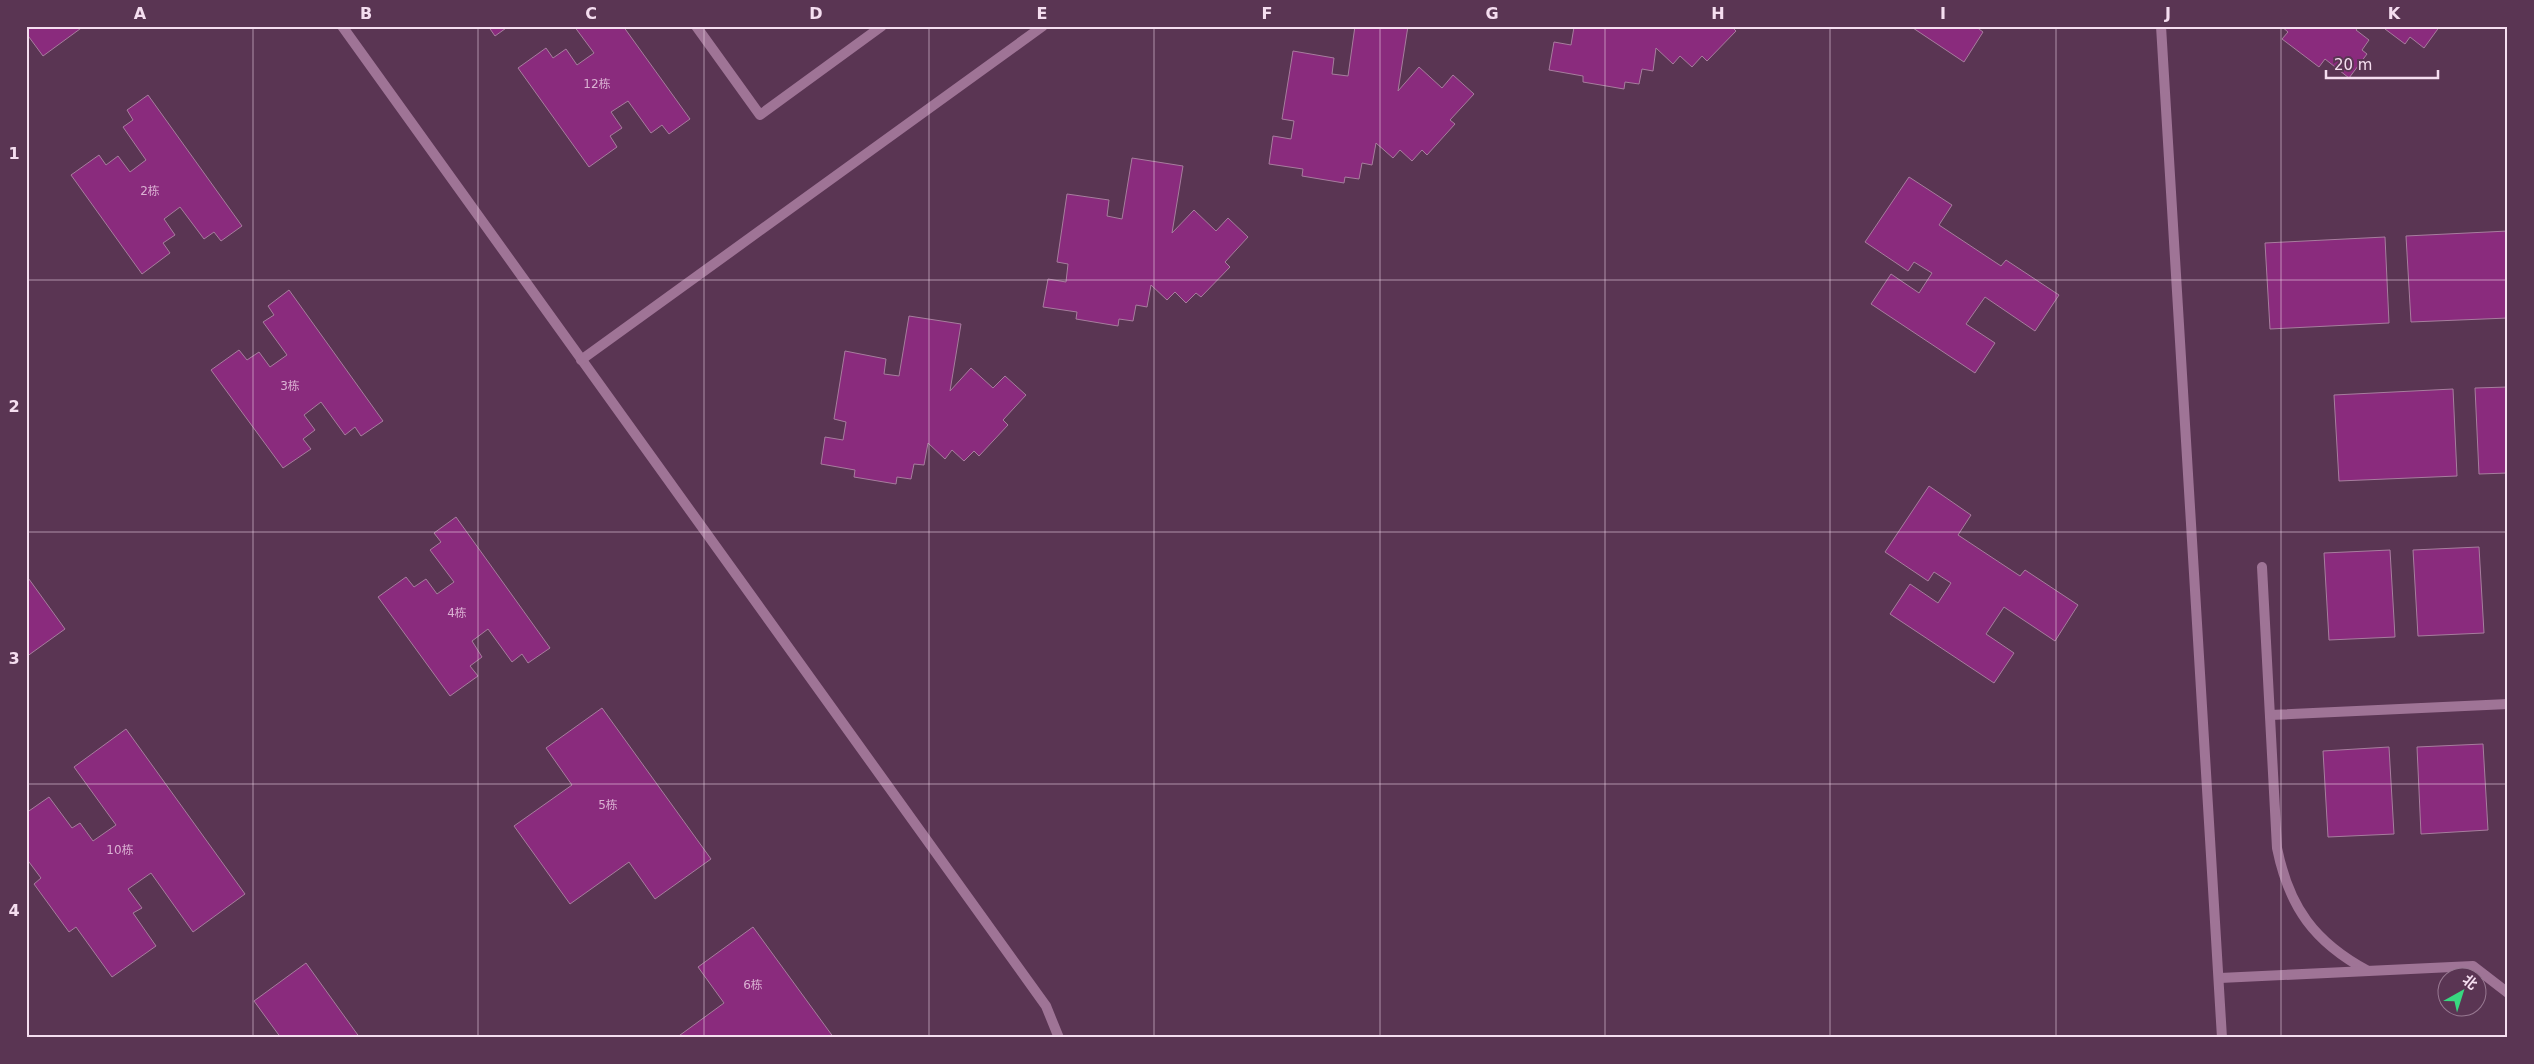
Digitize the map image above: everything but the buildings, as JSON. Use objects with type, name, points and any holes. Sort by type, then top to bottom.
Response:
[{"type":"street","points":[[342,26],[1046,1006],[1059,1038]]},
{"type":"street","points":[[696,26],[760,114],[882,26]]},
{"type":"street","points":[[581,360],[1042,26]]},
{"type":"street","points":[[2161,26],[2220,978],[2222,1038]]},
{"type":"street","points":[[2262,567],[2277,848],[2282,874],[2292,900],[2312,929],[2344,958],[2368,971]]},
{"type":"street","points":[[2270,715],[2508,704]]},
{"type":"street","points":[[2220,978],[2473,966],[2508,993]]}]
